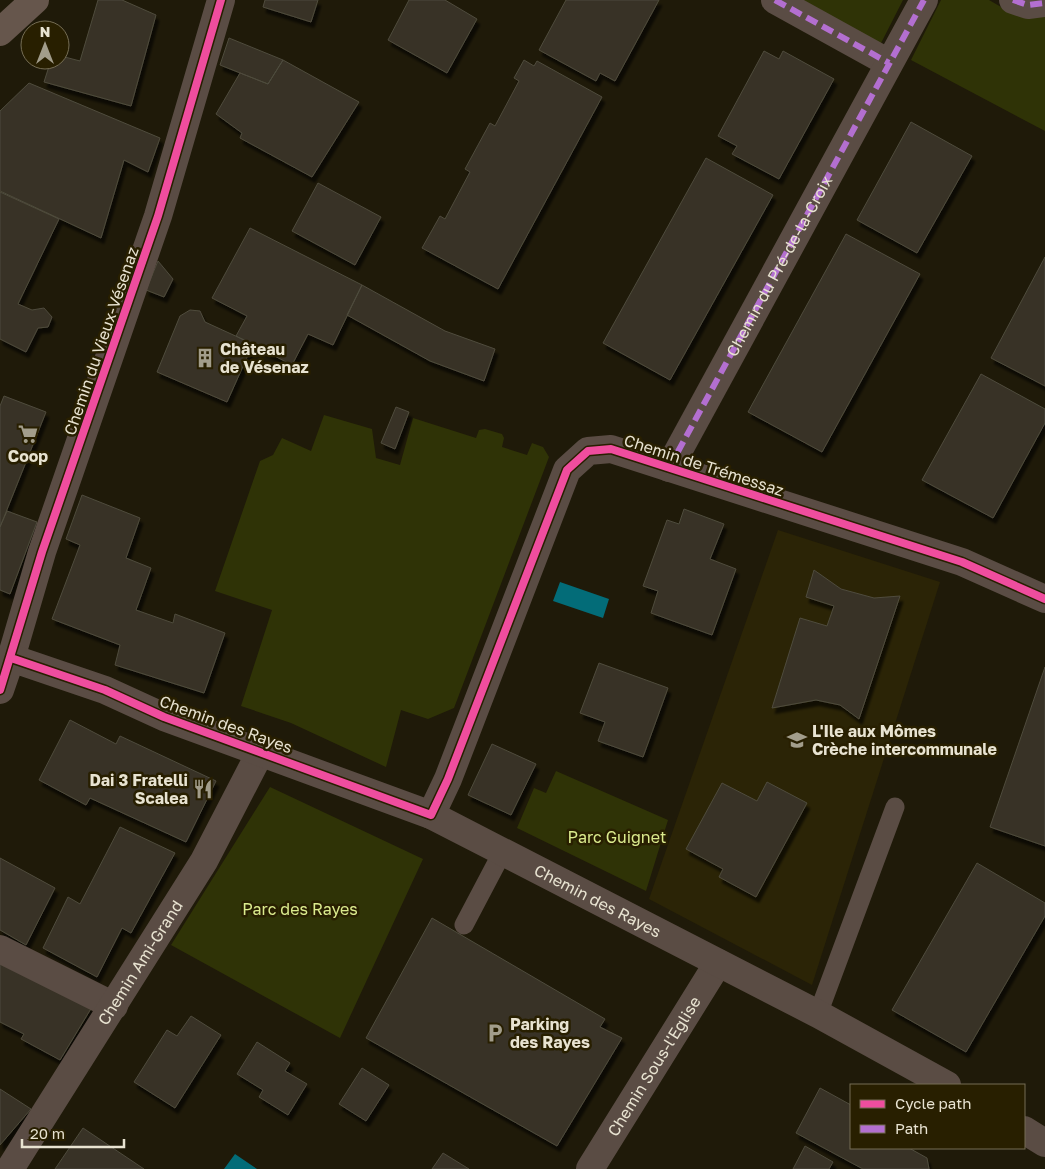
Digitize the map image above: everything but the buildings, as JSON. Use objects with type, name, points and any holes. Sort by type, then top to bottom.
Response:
[{"type":"main road","points":[[0,32],[35,0]]},
{"type":"street","name":"Chemin du Vieux-Vésenaz","points":[[0,690],[42,552],[158,216],[221,0]]},
{"type":"street","points":[[775,0],[889,63]]},
{"type":"street","name":"Chemin du Pré-de-la-Croix","points":[[669,468],[924,0]]},
{"type":"street","points":[[1013,0],[1028,5],[1045,3]]},
{"type":"street","name":"Chemin de Trémessaz","points":[[431,815],[448,779],[567,470],[588,451],[610,449],[962,562],[1045,599]]},
{"type":"street","name":"Chemin des Rayes","points":[[11,658],[105,690],[164,717],[261,751],[431,815],[818,1014],[945,1084]]},
{"type":"street","name":"Chemin Ami-Grand","points":[[10,1169],[204,861],[261,751]]},
{"type":"street","points":[[0,949],[114,1006]]},
{"type":"street","name":"Chemin Sous-l'Eglise","points":[[590,1169],[718,963]]},
{"type":"street","points":[[1025,1131],[1045,1143]]},
{"type":"lane","points":[[818,1014],[894,806]]},
{"type":"lane","points":[[464,926],[503,852]]},
{"type":"shaded area","name":"L'Ile aux Mômes Crèche intercommunale","points":[[778,530],[940,582],[812,985],[649,899]]},
{"type":"green space","points":[[793,0],[903,0],[879,47]]},
{"type":"green space","points":[[941,0],[989,0],[1008,11],[1045,15],[1045,131],[911,60]]},
{"type":"green space","points":[[324,415],[372,429],[376,458],[400,465],[413,418],[476,438],[479,430],[485,429],[502,434],[504,438],[502,447],[527,455],[532,443],[543,447],[549,457],[454,708],[428,719],[401,710],[386,767],[291,723],[241,706],[272,610],[215,591],[260,461],[273,455],[282,438],[311,451]]},
{"type":"green space","name":"Parc Guignet","points":[[556,771],[668,820],[646,891],[517,828],[534,788],[546,793]]},
{"type":"green space","name":"Parc des Rayes","points":[[270,787],[423,859],[340,1038],[171,945]]},
{"type":"water","points":[[560,582],[609,599],[603,618],[553,601]]},
{"type":"water","points":[[235,1154],[257,1169],[224,1169]]},
{"type":"marked path","points":[[775,0],[889,63]]},
{"type":"marked path","points":[[669,468],[924,0]]},
{"type":"marked path","points":[[1013,0],[1028,5],[1045,3]]},
{"type":"cycle path","points":[[0,690],[42,552],[158,216],[221,0]]},
{"type":"cycle path","points":[[11,658],[105,690],[164,717],[431,815],[448,779],[567,470],[588,451],[611,449],[962,562],[1045,599]]},
{"type":"place","name":"Château de Vésenaz","points":[[205,358]]},
{"type":"place","name":"Coop","points":[[28,434]]},
{"type":"place","name":"L'Ile aux Mômes Crèche intercommunale","points":[[797,740]]},
{"type":"place","name":"Dai 3 Fratelli Scalea","points":[[203,789]]},
{"type":"place","name":"Parking des Rayes","points":[[495,1033]]}]
